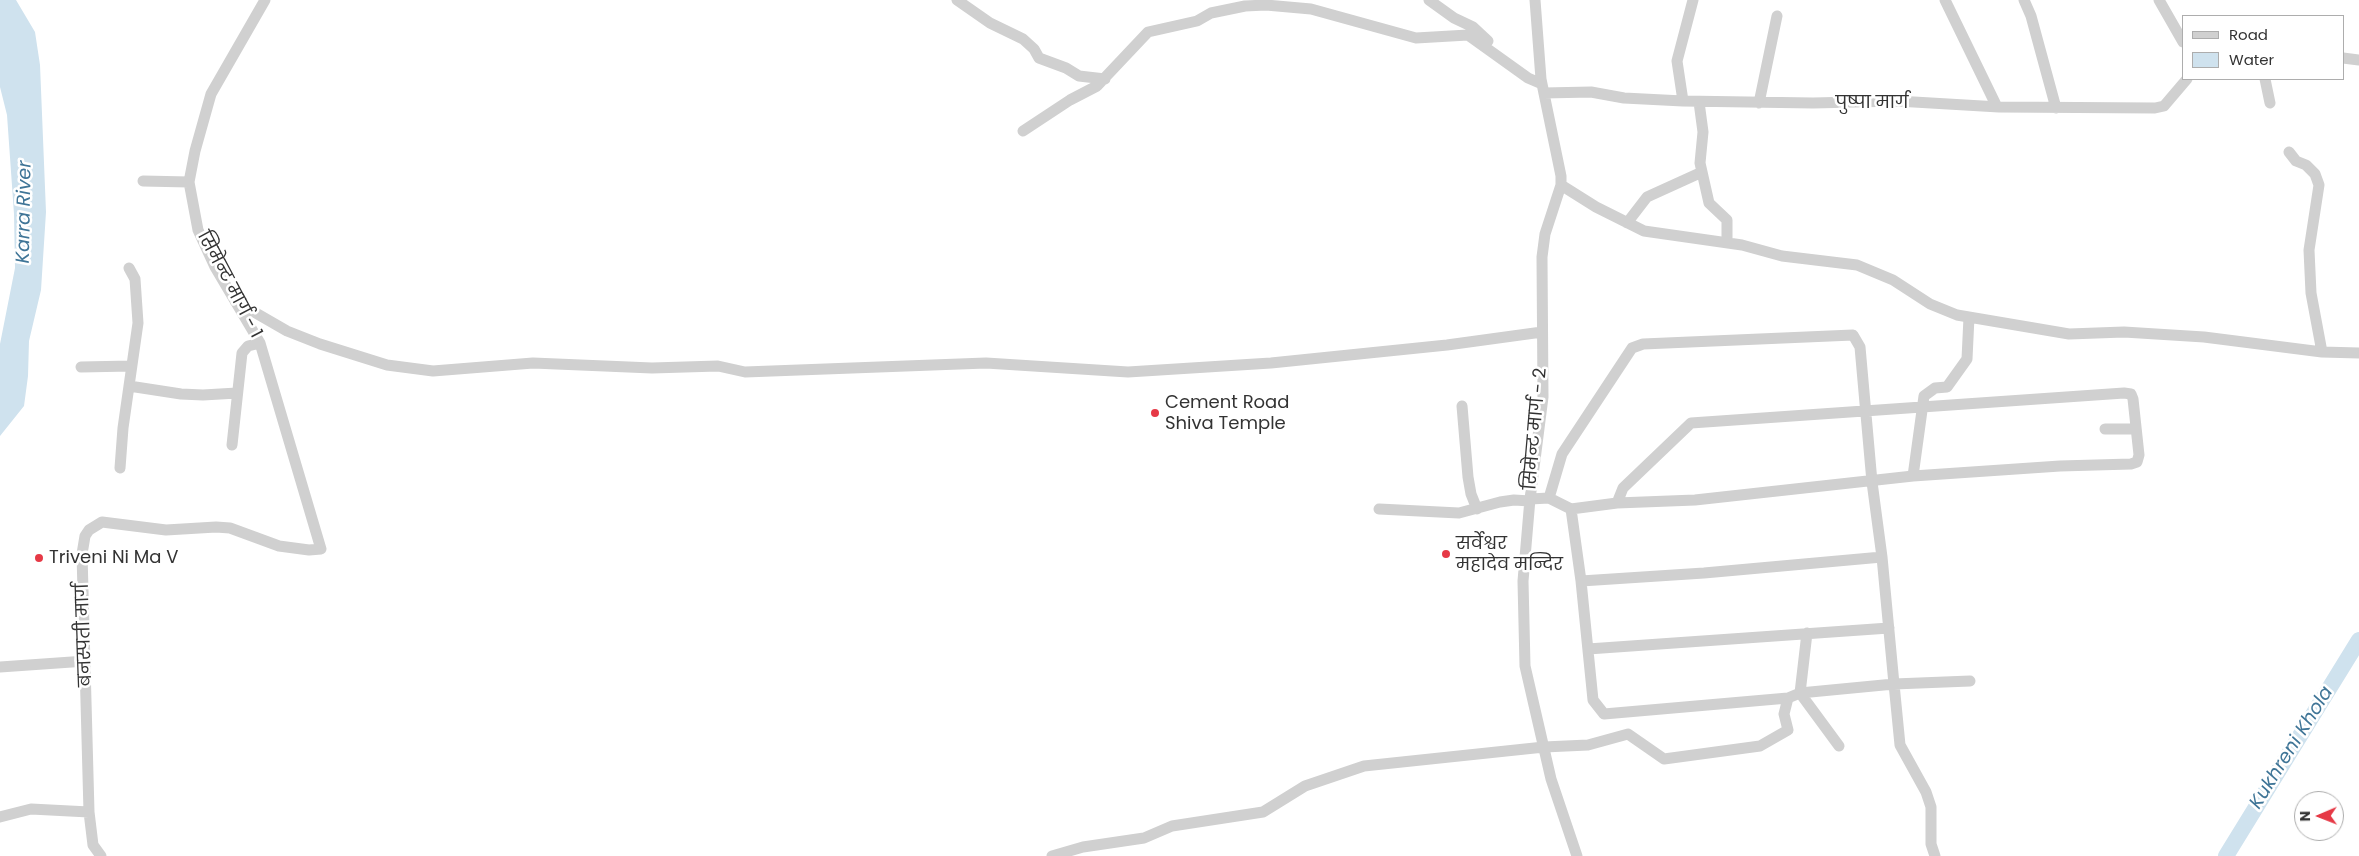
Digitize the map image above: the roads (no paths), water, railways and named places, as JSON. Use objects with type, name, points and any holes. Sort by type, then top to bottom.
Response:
[{"type":"street","name":"सिमेन्ट मार्ग - 1","points":[[265,0],[211,94],[195,151],[189,182],[198,230],[215,267],[260,343],[321,549]]},
{"type":"street","points":[[958,0],[990,23],[1023,40],[1034,49],[1039,58],[1066,68],[1079,76],[1105,79]]},
{"type":"street","points":[[1429,0],[1454,18],[1473,27],[1481,37],[1505,54],[1509,64]]},
{"type":"street","name":"सिमेन्ट मार्ग - 2","points":[[1535,0],[1543,88],[1561,176],[1561,185],[1545,234],[1542,257],[1543,397],[1530,500],[1523,581],[1525,666],[1551,779],[1577,856]]},
{"type":"street","points":[[1682,102],[1677,61],[1692,0]]},
{"type":"street","points":[[1946,0],[1997,107]]},
{"type":"street","points":[[2024,0],[2031,16],[2056,108]]},
{"type":"street","points":[[2159,0],[2182,40]]},
{"type":"street","points":[[1023,131],[1070,100],[1098,86],[1148,32],[1197,21],[1211,13],[1259,5],[1311,9],[1416,38],[1468,35],[1543,88]]},
{"type":"street","points":[[1759,103],[1777,16]]},
{"type":"street","points":[[2344,58],[2359,60]]},
{"type":"street","name":"पुष्पा मार्ग","points":[[1543,88],[1591,92],[1624,98],[1682,102],[1897,101],[1997,107],[2056,108],[2164,106],[2186,80]]},
{"type":"street","points":[[2265,80],[2270,104]]},
{"type":"street","points":[[1698,102],[1703,132],[1700,163],[1709,203],[1727,220],[1727,242]]},
{"type":"street","points":[[2289,152],[2296,161],[2306,166],[2315,174],[2319,184],[2309,250],[2311,293],[2322,352]]},
{"type":"street","points":[[1627,223],[1647,197],[1702,172]]},
{"type":"street","points":[[143,181],[189,182]]},
{"type":"street","points":[[1561,185],[1596,208],[1644,230],[1727,242],[1782,256],[1857,265],[1893,280],[1930,304],[1957,315],[2069,334],[2124,332],[2204,336],[2322,352],[2359,353]]},
{"type":"street","points":[[120,468],[130,366],[138,317],[134,280],[129,268]]},
{"type":"street","points":[[235,301],[287,331],[320,344],[387,365],[433,371],[533,363],[652,368],[718,366],[745,372],[986,363],[1128,372],[1271,363],[1447,345],[1542,332]]},
{"type":"street","points":[[1913,476],[1924,396],[1935,388],[1948,387],[1967,359],[1969,317]]},
{"type":"street","points":[[1549,498],[1562,454],[1632,348],[1643,344],[1853,335],[1860,347],[1872,482],[1882,557],[1900,745],[1926,792],[1930,807],[1931,844],[1935,856]]},
{"type":"street","points":[[232,445],[243,349],[260,343]]},
{"type":"street","points":[[81,367],[130,366]]},
{"type":"street","points":[[129,386],[203,396],[237,393]]},
{"type":"street","points":[[1379,509],[1459,513],[1514,500],[1549,498],[1571,509],[1618,504],[1695,500],[1913,476],[2060,466],[2131,464],[2137,462],[2139,455],[2131,394],[1691,423],[1623,488],[1618,504]]},
{"type":"street","points":[[1462,406],[1468,477],[1471,494],[1477,509]]},
{"type":"street","points":[[2105,429],[2136,429]]},
{"type":"street","points":[[1571,509],[1581,581],[1593,700],[1604,714],[1788,698],[1800,694],[1894,684],[1970,681]]},
{"type":"street","name":"बनस्पती मार्ग","points":[[101,856],[93,844],[90,812],[84,536],[96,524],[108,523],[166,530],[230,528],[279,546],[309,550],[321,549]]},
{"type":"street","points":[[1581,581],[1882,557]]},
{"type":"street","points":[[1588,649],[1807,632],[1889,628]]},
{"type":"street","points":[[1807,632],[1800,694],[1839,746]]},
{"type":"street","points":[[0,667],[86,661]]},
{"type":"street","points":[[1052,856],[1083,847],[1144,838],[1172,826],[1263,812],[1305,786],[1364,766],[1544,747],[1588,745],[1628,734],[1664,759],[1760,746],[1788,730],[1784,714],[1788,698]]},
{"type":"street","points":[[0,817],[31,809],[90,812]]},
{"type":"water","name":"Karra River","points":[[0,0],[16,0],[35,32],[40,65],[46,212],[41,290],[29,341],[28,376],[24,406],[0,436],[0,344],[15,268],[14,214],[7,115],[0,87]]},
{"type":"waterway","name":"Kukhreni Khola","points":[[2226,856],[2359,640]]},
{"type":"place","name":"Cement Road Shiva Temple","points":[[1155,413]]},
{"type":"place","name":"सर्वेश्वर महादेव मन्दिर","points":[[1446,554]]},
{"type":"place","name":"Triveni Ni Ma V","points":[[39,558]]}]
